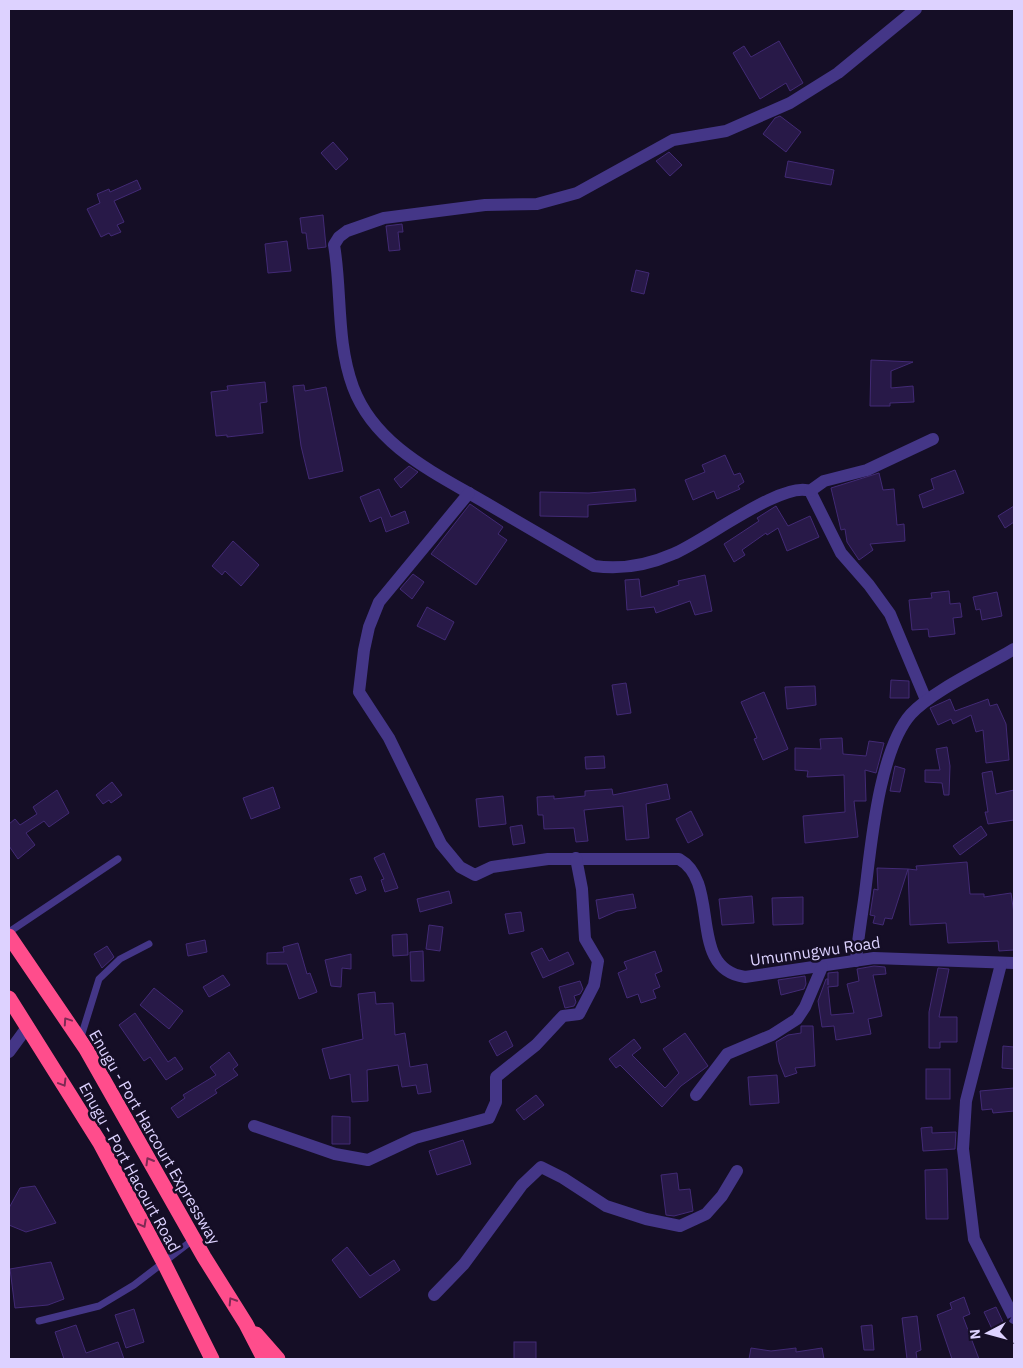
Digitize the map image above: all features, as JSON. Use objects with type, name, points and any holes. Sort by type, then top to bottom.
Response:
[{"type":"highway","name":"Enugu - Port Harcourt Expressway","points":[[9,936],[80,1041],[194,1239],[246,1324],[264,1359]]},
{"type":"highway","name":"Enugu - Port Hacourt Road","points":[[9,998],[100,1143],[164,1263],[210,1359]]},
{"type":"highway","points":[[246,1324],[278,1359]]},
{"type":"street","points":[[911,10],[838,73],[790,103],[726,130],[673,140],[578,193],[537,204],[485,205],[384,218],[353,228],[339,237],[334,245],[344,352],[352,385],[362,408],[378,428],[403,452],[594,566],[629,567],[661,559],[691,546],[779,495],[803,488],[810,491],[841,554],[869,584],[890,614],[926,700]]},
{"type":"street","points":[[810,491],[824,481],[867,470],[932,439]]},
{"type":"street","name":"Umunnugwu Road","points":[[469,493],[380,602],[370,627],[364,650],[359,692],[389,738],[441,844],[460,867],[475,875],[492,867],[548,858],[673,857],[686,863],[691,870],[702,899],[714,955],[720,966],[733,975],[745,977],[893,957],[1008,964]]},
{"type":"street","points":[[856,961],[871,840],[881,785],[896,737],[911,714],[926,700],[1014,649]]},
{"type":"street","points":[[254,1126],[335,1154],[368,1160],[415,1138],[489,1118],[496,1102],[496,1077],[536,1045],[563,1016],[579,1014],[594,985],[598,960],[584,939],[582,889],[576,858]]},
{"type":"street","points":[[1008,964],[966,1100],[963,1149],[974,1239],[1014,1318]]},
{"type":"street","points":[[696,1095],[726,1054],[772,1035],[797,1019],[806,1007],[822,967]]},
{"type":"street","points":[[9,1052],[28,1026]]},
{"type":"street","points":[[434,1295],[464,1264],[522,1185],[541,1167],[563,1178],[606,1206],[646,1219],[680,1226],[706,1214],[722,1196],[737,1171]]},
{"type":"lane","points":[[9,932],[118,860]]},
{"type":"lane","points":[[80,1041],[99,979],[120,959],[149,944]]},
{"type":"lane","points":[[39,1321],[99,1306],[164,1263],[194,1239]]},
{"type":"building","points":[[779,41],[803,83],[790,91],[786,83],[760,99],[733,53],[744,46],[751,57]]},
{"type":"building","points":[[780,116],[801,132],[786,152],[763,134],[775,118]]},
{"type":"building","points":[[333,142],[348,159],[336,170],[321,153]]},
{"type":"building","points":[[669,152],[682,165],[670,176],[656,161]]},
{"type":"building","points":[[788,161],[834,170],[831,185],[785,177]]},
{"type":"building","points":[[137,180],[141,189],[114,201],[124,222],[117,225],[121,232],[111,236],[109,233],[101,237],[87,209],[100,203],[97,194],[109,189],[110,192]]},
{"type":"building","points":[[323,215],[326,247],[308,249],[306,233],[302,233],[300,218]]},
{"type":"building","points":[[402,224],[403,232],[398,232],[400,250],[389,251],[386,226]]},
{"type":"building","points":[[287,241],[291,271],[268,273],[265,244]]},
{"type":"building","points":[[636,270],[649,273],[644,294],[631,291]]},
{"type":"building","points":[[871,360],[913,362],[891,371],[891,388],[913,386],[914,402],[890,403],[890,406],[870,406]]},
{"type":"building","points":[[265,382],[267,402],[260,403],[263,433],[227,437],[227,435],[216,436],[211,392],[228,390],[227,386]]},
{"type":"building","points":[[304,385],[305,391],[326,387],[343,471],[309,479],[301,446],[293,386]]},
{"type":"building","points":[[725,455],[734,475],[740,473],[744,482],[738,486],[740,489],[717,499],[714,491],[693,500],[685,480],[705,472],[702,465]]},
{"type":"building","points":[[409,466],[418,472],[401,488],[394,479]]},
{"type":"building","points":[[955,470],[964,493],[923,508],[919,495],[934,489],[931,479]]},
{"type":"building","points":[[879,473],[883,490],[894,489],[897,525],[904,524],[905,541],[870,544],[873,550],[859,560],[847,542],[845,529],[841,530],[831,488]]},
{"type":"building","points":[[379,489],[391,517],[405,511],[409,523],[386,532],[381,517],[370,522],[360,497]]},
{"type":"building","points":[[635,489],[636,501],[588,505],[588,517],[540,516],[540,492],[589,493]]},
{"type":"building","points":[[470,504],[503,527],[498,534],[507,540],[476,585],[431,554]]},
{"type":"building","points":[[776,506],[788,526],[810,516],[819,537],[787,551],[778,528],[767,535],[766,533],[742,550],[745,555],[734,562],[724,544],[759,521],[757,518]]},
{"type":"building","points":[[1014,506],[1014,522],[1005,528],[998,516]]},
{"type":"building","points":[[233,541],[259,565],[241,586],[225,571],[222,575],[212,566]]},
{"type":"building","points":[[413,574],[424,582],[412,599],[400,589]]},
{"type":"building","points":[[705,575],[712,611],[695,615],[690,601],[656,613],[654,607],[627,610],[625,580],[639,579],[641,597],[679,585],[678,581]]},
{"type":"building","points":[[949,591],[950,604],[960,603],[962,617],[953,618],[955,634],[929,637],[928,629],[912,630],[909,600],[932,598],[931,593]]},
{"type":"building","points":[[997,592],[1002,616],[982,620],[980,609],[976,610],[973,597]]},
{"type":"building","points":[[427,607],[454,622],[445,640],[417,626]]},
{"type":"building","points":[[891,680],[909,681],[909,698],[890,698]]},
{"type":"building","points":[[626,683],[631,713],[617,715],[612,685]]},
{"type":"building","points":[[815,686],[816,705],[787,709],[785,687]]},
{"type":"building","points":[[764,692],[788,749],[763,760],[754,739],[757,738],[741,702]]},
{"type":"building","points":[[950,699],[955,711],[988,699],[990,706],[997,704],[1006,724],[1009,760],[986,763],[983,730],[976,732],[971,715],[953,724],[951,719],[938,725],[930,708]]},
{"type":"building","points":[[842,738],[843,754],[866,756],[869,741],[884,743],[876,773],[865,770],[866,801],[854,801],[858,837],[805,843],[803,816],[845,812],[844,775],[807,777],[808,771],[795,770],[795,748],[821,749],[820,739]]},
{"type":"building","points":[[947,747],[950,766],[949,795],[944,795],[942,783],[925,782],[925,770],[940,770],[936,749]]},
{"type":"building","points":[[604,756],[605,768],[586,769],[585,757]]},
{"type":"building","points":[[895,766],[905,769],[900,792],[890,791]]},
{"type":"building","points":[[992,771],[996,794],[1014,790],[1014,820],[988,824],[985,812],[988,812],[982,773]]},
{"type":"building","points":[[112,782],[122,795],[111,803],[109,800],[103,804],[96,795]]},
{"type":"building","points":[[667,784],[670,799],[646,804],[649,838],[626,840],[623,806],[584,810],[588,841],[576,842],[574,828],[544,829],[543,815],[538,815],[537,797],[554,796],[554,799],[585,796],[585,791],[612,789],[613,795]]},
{"type":"building","points":[[273,787],[280,808],[251,819],[243,798]]},
{"type":"building","points":[[57,790],[69,813],[49,827],[44,821],[26,833],[35,845],[18,859],[9,846],[9,824],[15,819],[20,825],[37,814],[33,807]]},
{"type":"building","points":[[503,796],[506,824],[479,827],[476,799]]},
{"type":"building","points":[[691,811],[703,835],[688,843],[676,819]]},
{"type":"building","points":[[522,825],[525,843],[513,845],[510,827]]},
{"type":"building","points":[[981,826],[987,835],[960,855],[953,846]]},
{"type":"building","points":[[384,853],[398,888],[385,892],[381,880],[384,879],[374,858]]},
{"type":"building","points":[[967,862],[970,894],[984,894],[984,897],[1011,893],[1014,914],[1014,950],[999,951],[998,941],[948,943],[946,923],[910,925],[908,869],[917,870],[916,866]]},
{"type":"building","points":[[877,868],[908,869],[892,919],[885,918],[883,925],[873,923],[875,916],[870,915],[874,889],[878,890]]},
{"type":"building","points":[[361,876],[366,890],[356,894],[350,879]]},
{"type":"building","points":[[449,891],[452,903],[420,912],[417,899]]},
{"type":"building","points":[[633,894],[636,908],[617,911],[599,919],[596,900]]},
{"type":"building","points":[[752,896],[754,923],[722,925],[719,899]]},
{"type":"building","points":[[803,897],[803,924],[773,925],[772,898]]},
{"type":"building","points":[[521,912],[524,931],[509,934],[505,914]]},
{"type":"building","points":[[429,925],[443,927],[440,951],[426,949]]},
{"type":"building","points":[[407,934],[408,955],[393,956],[392,935]]},
{"type":"building","points":[[205,940],[207,952],[188,956],[186,944]]},
{"type":"building","points":[[298,943],[307,974],[310,973],[317,992],[299,999],[287,964],[267,964],[267,953],[284,952],[283,947]]},
{"type":"building","points":[[107,946],[114,957],[102,968],[94,954]]},
{"type":"building","points":[[542,948],[549,961],[568,952],[574,964],[543,978],[531,953]]},
{"type":"building","points":[[423,951],[424,981],[411,981],[410,952]]},
{"type":"building","points":[[655,951],[662,971],[655,974],[660,987],[653,990],[656,998],[641,1003],[638,994],[627,998],[618,973],[627,969],[624,962]]},
{"type":"building","points":[[351,954],[351,969],[342,968],[341,987],[331,986],[325,960]]},
{"type":"building","points":[[874,966],[885,967],[886,974],[873,975],[882,1016],[868,1019],[871,1034],[836,1040],[834,1026],[822,1027],[818,1001],[826,979],[828,979],[828,973],[838,972],[838,986],[828,987],[831,1015],[854,1013],[847,984],[859,981],[857,969]]},
{"type":"building","points":[[938,968],[949,969],[939,1017],[957,1017],[957,1042],[940,1042],[940,1048],[929,1048],[929,1012]]},
{"type":"building","points":[[223,975],[230,985],[209,997],[203,987]]},
{"type":"building","points":[[805,976],[806,984],[804,989],[781,995],[778,980]]},
{"type":"building","points":[[580,981],[583,989],[580,994],[574,996],[576,1002],[574,1006],[565,1008],[559,987]]},
{"type":"building","points":[[154,988],[183,1011],[169,1029],[140,1005]]},
{"type":"building","points":[[375,992],[376,1004],[393,1003],[395,1035],[405,1033],[410,1067],[427,1064],[431,1092],[418,1094],[416,1085],[402,1087],[398,1065],[367,1070],[368,1101],[352,1102],[350,1074],[330,1079],[322,1049],[363,1039],[358,994]]},
{"type":"building","points":[[135,1013],[168,1062],[175,1057],[183,1069],[166,1080],[150,1057],[144,1061],[119,1025]]},
{"type":"building","points":[[801,1026],[813,1026],[815,1066],[795,1068],[797,1073],[785,1077],[779,1062],[776,1042],[788,1035],[801,1033]]},
{"type":"building","points":[[506,1031],[513,1046],[497,1056],[489,1041]]},
{"type":"building","points":[[685,1033],[708,1066],[681,1086],[662,1107],[620,1065],[616,1068],[609,1059],[634,1039],[641,1048],[632,1055],[665,1088],[679,1073],[663,1049]]},
{"type":"building","points":[[1003,1046],[1014,1047],[1014,1069],[1002,1068]]},
{"type":"building","points":[[229,1052],[238,1065],[233,1069],[238,1075],[215,1090],[217,1093],[178,1118],[171,1108],[185,1098],[183,1095],[216,1075],[210,1067]]},
{"type":"building","points":[[926,1069],[950,1069],[950,1099],[926,1099]]},
{"type":"building","points":[[777,1075],[779,1103],[750,1105],[748,1077]]},
{"type":"building","points":[[1014,1088],[1014,1111],[993,1113],[992,1109],[982,1110],[980,1091]]},
{"type":"building","points":[[536,1095],[544,1105],[524,1120],[516,1110]]},
{"type":"building","points":[[332,1116],[350,1117],[350,1144],[332,1144]]},
{"type":"building","points":[[932,1127],[932,1133],[956,1132],[955,1149],[923,1151],[921,1128]]},
{"type":"building","points":[[463,1140],[471,1164],[437,1175],[429,1151]]},
{"type":"building","points":[[947,1169],[948,1219],[926,1219],[925,1170]]},
{"type":"building","points":[[677,1173],[679,1190],[690,1189],[693,1211],[674,1216],[666,1215],[661,1175]]},
{"type":"building","points":[[35,1186],[56,1223],[26,1232],[9,1225],[9,1208],[20,1188]]},
{"type":"building","points":[[347,1247],[370,1276],[394,1260],[400,1270],[360,1298],[332,1260]]},
{"type":"building","points":[[51,1262],[64,1299],[48,1305],[15,1308],[10,1269]]},
{"type":"building","points":[[964,1297],[970,1314],[963,1317],[979,1359],[952,1359],[937,1315],[952,1309],[950,1303]]},
{"type":"building","points":[[996,1307],[1005,1326],[993,1331],[984,1312]]},
{"type":"building","points":[[134,1309],[144,1342],[126,1348],[115,1315]]},
{"type":"building","points":[[917,1316],[921,1350],[916,1352],[917,1359],[907,1359],[902,1318]]},
{"type":"building","points":[[76,1325],[86,1353],[118,1342],[124,1359],[64,1359],[55,1332]]},
{"type":"building","points":[[872,1325],[874,1350],[864,1350],[861,1326]]},
{"type":"building","points":[[514,1342],[536,1342],[536,1359],[514,1359]]},
{"type":"building","points":[[751,1348],[771,1351],[796,1348],[796,1352],[822,1348],[824,1359],[749,1359]]}]
